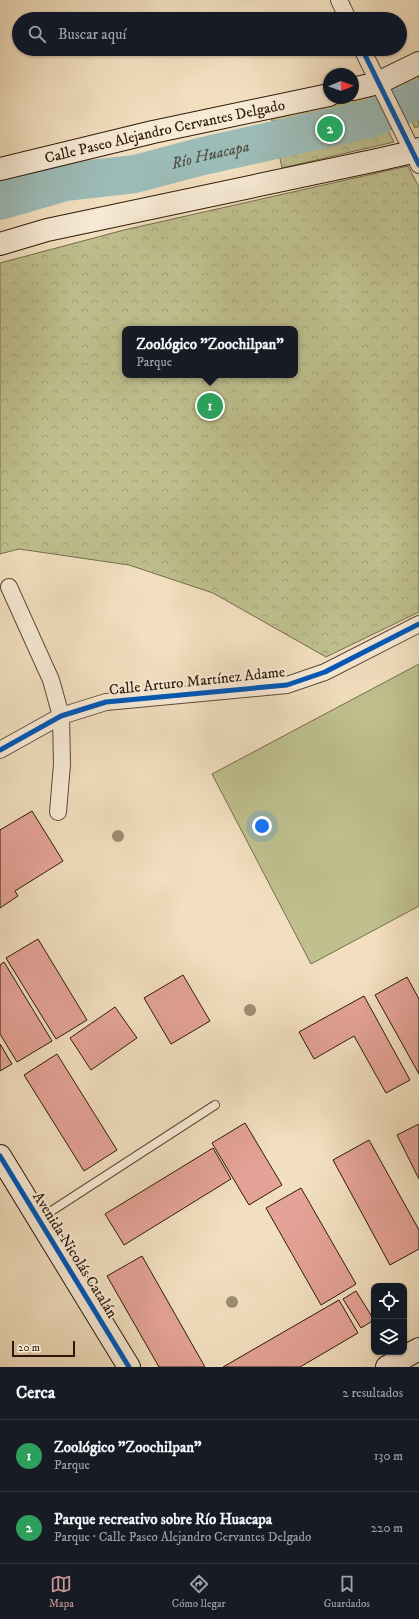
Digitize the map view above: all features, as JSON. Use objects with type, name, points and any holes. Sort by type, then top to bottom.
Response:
[{"type":"main road","points":[[359,88],[378,84],[419,63]]},
{"type":"main road","name":"Calle Paseo Alejandro Cervantes Delgado","points":[[0,169],[154,132],[323,96]]},
{"type":"main road","points":[[0,244],[47,230],[415,154]]},
{"type":"main road","name":"Avenida Nicolás Catalán","points":[[0,1156],[129,1367]]},
{"type":"main road","points":[[387,1367],[419,1348]]},
{"type":"street","points":[[339,0],[345,12]]},
{"type":"street","points":[[365,56],[378,84],[415,154]]},
{"type":"street","points":[[9,587],[51,680],[61,716],[62,764],[58,812]]},
{"type":"street","name":"Calle Arturo Martínez Adame","points":[[0,750],[61,716],[106,702],[287,685],[325,672],[419,624]]},
{"type":"lane","points":[[38,1219],[215,1105]]},
{"type":"green space","points":[[419,75],[419,126],[415,128],[396,86]]},
{"type":"green space","points":[[369,92],[394,142],[282,168],[271,116],[323,103],[359,104],[359,96]]},
{"type":"green space","points":[[408,166],[419,187],[419,612],[326,657],[213,593],[129,565],[19,549],[0,554],[0,263],[124,230]]},
{"type":"green space","points":[[419,664],[419,906],[311,964],[212,774]]},
{"type":"building","points":[[32,811],[63,861],[15,891],[18,896],[0,908],[0,830]]},
{"type":"building","points":[[38,939],[87,1020],[56,1039],[6,958]]},
{"type":"building","points":[[4,962],[52,1041],[17,1062],[0,1034],[0,965]]},
{"type":"building","points":[[183,975],[210,1021],[171,1044],[144,998]]},
{"type":"building","points":[[407,977],[419,999],[419,1074],[375,995]]},
{"type":"building","points":[[364,996],[410,1080],[386,1093],[354,1036],[314,1059],[299,1032]]},
{"type":"building","points":[[115,1007],[137,1038],[91,1070],[70,1038]]},
{"type":"building","points":[[0,1044],[12,1064],[0,1071]]},
{"type":"building","points":[[57,1054],[117,1150],[84,1171],[24,1075]]},
{"type":"building","points":[[245,1123],[282,1185],[249,1205],[212,1143]]},
{"type":"building","points":[[419,1124],[419,1179],[397,1135]]},
{"type":"building","points":[[369,1140],[419,1230],[419,1249],[390,1265],[333,1160]]},
{"type":"building","points":[[213,1148],[231,1179],[124,1245],[105,1214]]},
{"type":"building","points":[[301,1188],[356,1284],[321,1305],[266,1208]]},
{"type":"building","points":[[142,1256],[205,1367],[159,1367],[107,1276]]},
{"type":"building","points":[[356,1291],[371,1315],[371,1322],[361,1328],[343,1299]]},
{"type":"building","points":[[339,1300],[358,1333],[300,1367],[223,1367]]},
{"type":"waterway","name":"Río Huacapa","points":[[0,201],[65,182],[135,174],[199,157],[369,119],[419,99]]},
{"type":"cycle path","points":[[365,56],[419,165]]},
{"type":"cycle path","points":[[0,750],[61,716],[106,702],[287,685],[325,672],[419,624]]},
{"type":"cycle path","points":[[0,1156],[129,1367]]},
{"type":"place","name":"Parque recreativo sobre Río Huacapa","points":[[330,129]]},
{"type":"place","name":"Zoológico \"Zoochilpan\"","points":[[210,406]]}]
